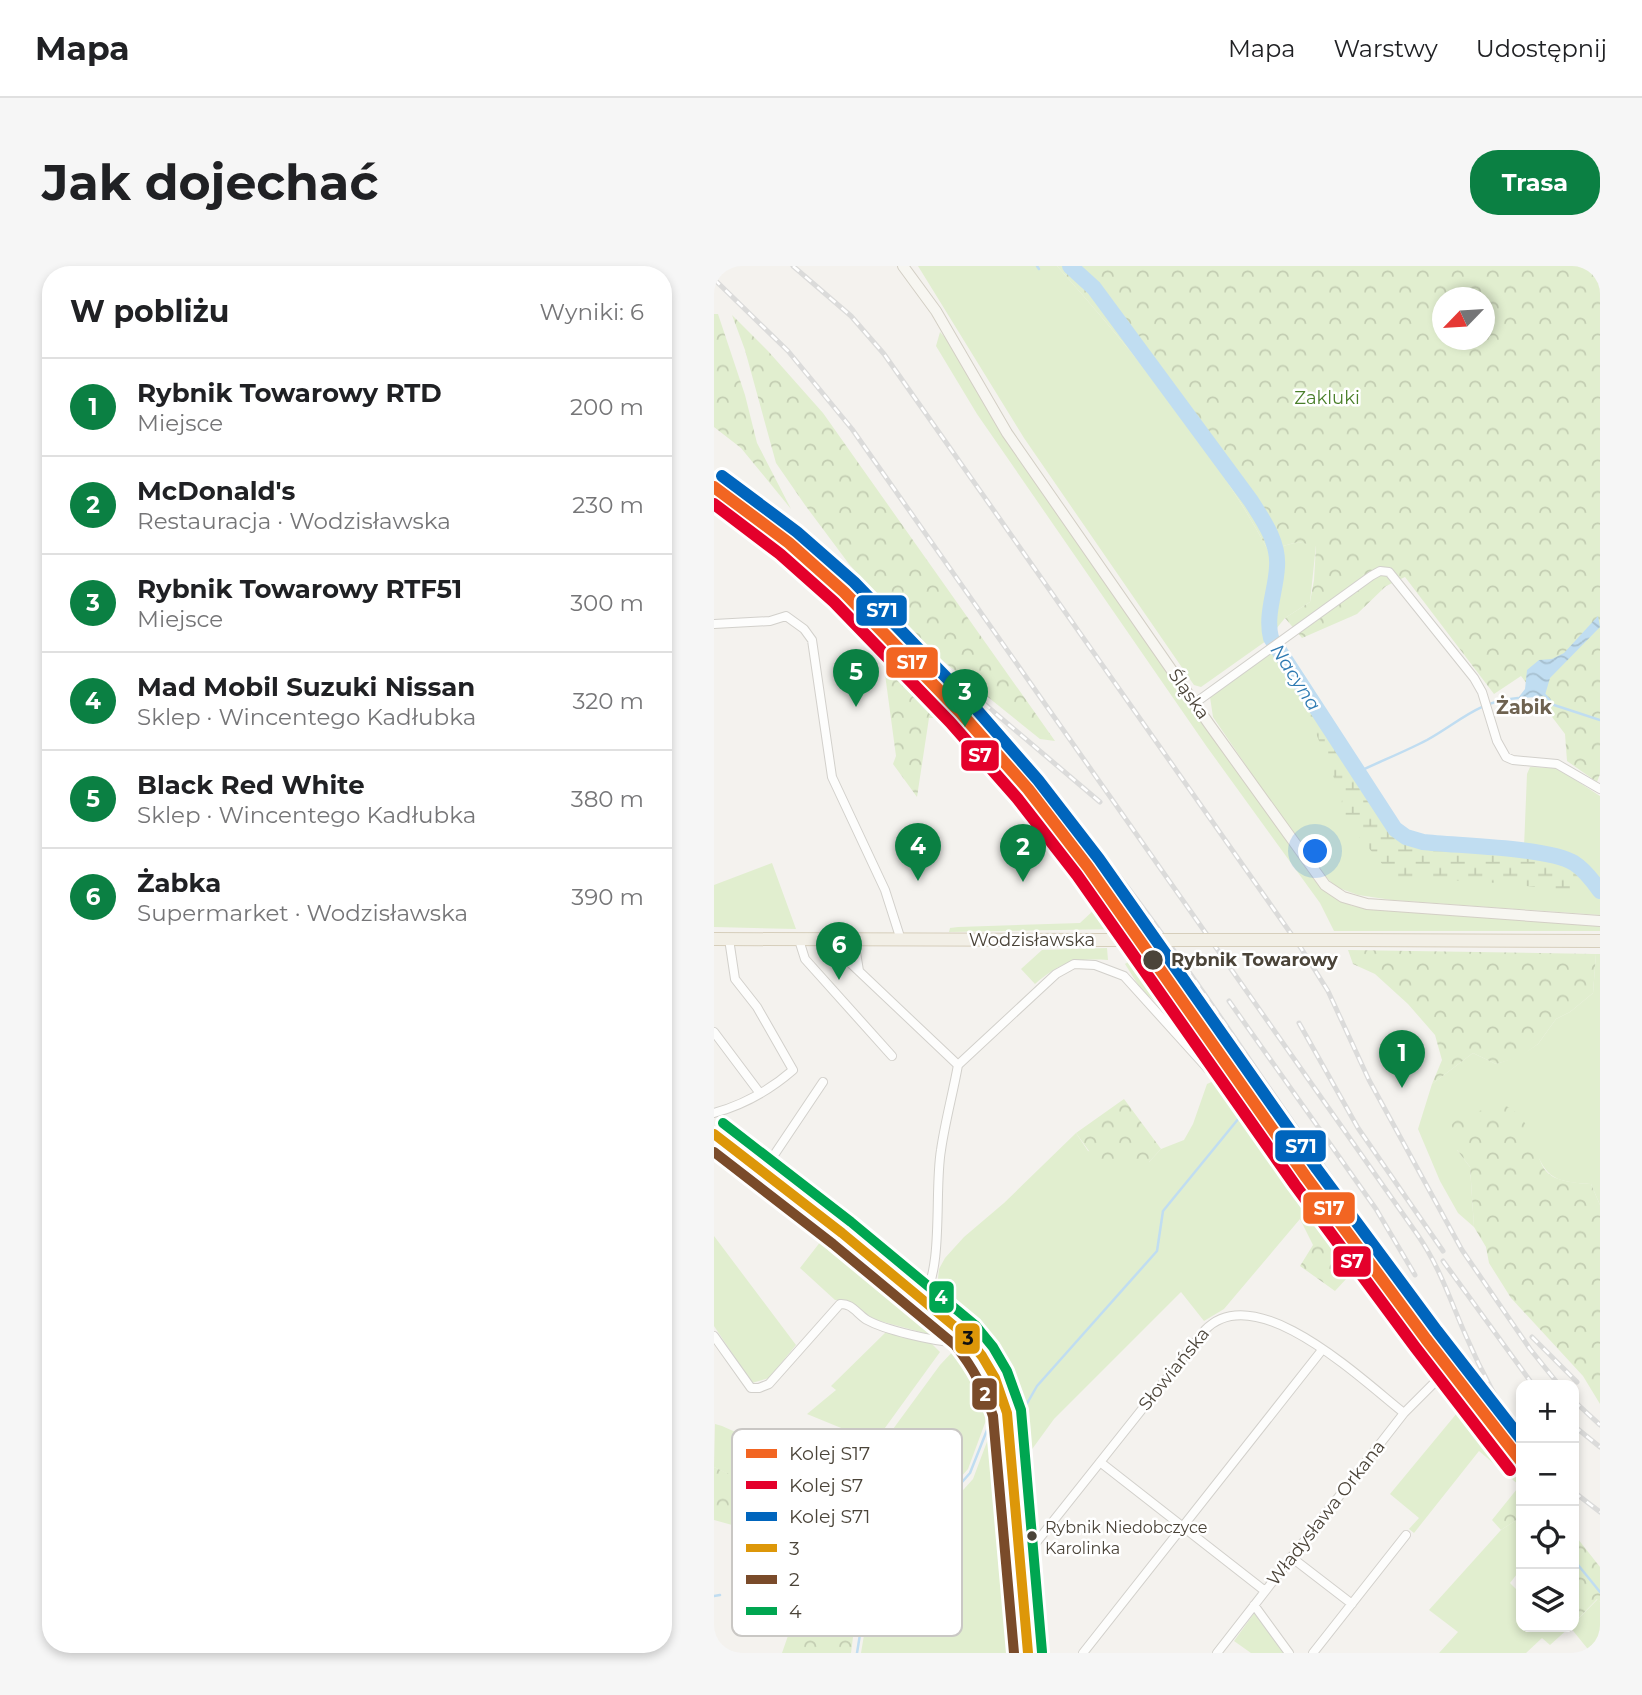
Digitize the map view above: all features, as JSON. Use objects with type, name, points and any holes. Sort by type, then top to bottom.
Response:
[{"type":"main road","name":"Wodzisławska","points":[[714,939],[1600,941]]},
{"type":"street","name":"Śląska","points":[[903,266],[934,306],[1007,433],[1317,876],[1338,894],[1367,904],[1600,921]]},
{"type":"street","points":[[1195,703],[1371,576],[1380,571],[1389,572],[1474,678],[1482,692],[1497,741],[1506,757],[1557,764],[1600,789]]},
{"type":"street","points":[[714,624],[771,621],[786,616],[804,629],[812,639],[832,777],[885,890],[901,940]]},
{"type":"street","points":[[714,1113],[727,1111],[760,1092],[764,1093],[793,1070],[757,1007],[735,979],[729,939]]},
{"type":"street","points":[[799,940],[805,959],[892,1056]]},
{"type":"street","points":[[831,940],[844,957],[958,1065]]},
{"type":"street","points":[[854,940],[859,971]]},
{"type":"street","points":[[923,1299],[930,1288],[934,1262],[940,1152],[958,1065],[1056,974],[1074,964],[1095,965],[1124,976],[1208,1069]]},
{"type":"street","points":[[714,1032],[760,1092]]},
{"type":"street","points":[[762,1173],[823,1082]]},
{"type":"street","points":[[714,1134],[923,1299],[965,1335],[982,1356],[1003,1400],[1008,1424],[1028,1653]]},
{"type":"street","points":[[714,1336],[751,1388],[759,1388],[769,1384],[840,1304],[849,1305],[868,1321],[924,1337],[953,1342],[965,1335]]},
{"type":"street","name":"Słowiańska","points":[[1020,1554],[1035,1544],[1205,1330],[1220,1318],[1235,1315],[1263,1319],[1297,1332],[1404,1413]]},
{"type":"street","points":[[1083,1653],[1322,1350]]},
{"type":"street","name":"Władysława Orkana","points":[[1217,1653],[1404,1413],[1440,1377]]},
{"type":"street","points":[[1100,1462],[1265,1591]]},
{"type":"street","points":[[1313,1653],[1406,1535]]},
{"type":"street","points":[[1291,1557],[1352,1604]]},
{"type":"street","points":[[1254,1605],[1289,1653]]},
{"type":"green space","points":[[918,266],[1057,266],[1171,402],[1222,474],[1268,550],[1298,542],[1316,545],[1310,602],[1285,618],[1266,641],[1201,687],[1194,685],[1024,438]]},
{"type":"green space","name":"Zakluki","points":[[1057,266],[1600,266],[1600,774],[1597,782],[1567,761],[1565,734],[1521,676],[1494,694],[1405,577],[1386,586],[1357,614],[1302,638],[1285,618],[1310,602],[1316,546],[1298,542],[1268,550],[1246,511],[1197,437],[1143,367]]},
{"type":"green space","points":[[714,314],[718,314],[745,395],[757,443],[791,509],[741,448],[714,427]]},
{"type":"green space","points":[[732,315],[823,413],[1055,741],[1040,739],[943,661],[901,622],[849,564],[776,463],[745,350]]},
{"type":"green space","points":[[940,332],[1216,740],[1315,881],[1352,906],[1600,925],[1600,931],[1334,931],[1320,903],[1207,747],[977,414],[936,346]]},
{"type":"green space","points":[[886,648],[915,672],[918,683],[938,695],[950,709],[951,718],[929,718],[917,797],[893,764],[896,756],[882,652]]},
{"type":"green space","points":[[1274,650],[1398,838],[1558,862],[1585,876],[1600,897],[1600,915],[1392,900],[1358,895],[1336,887],[1313,864],[1213,717],[1210,697]]},
{"type":"green space","points":[[1306,687],[1398,830],[1412,836],[1542,850],[1557,854],[1590,880],[1575,891],[1393,877],[1341,815],[1342,798],[1301,696]]},
{"type":"green space","points":[[1530,767],[1557,768],[1600,796],[1600,887],[1585,868],[1568,855],[1549,849],[1524,847],[1527,774]]},
{"type":"green space","points":[[1024,805],[1037,813],[1118,929],[949,932],[950,928],[958,927],[1080,923],[1097,907]]},
{"type":"green space","points":[[772,863],[796,929],[714,927],[714,885]]},
{"type":"green space","points":[[1107,948],[1108,960],[1068,963],[1035,984],[1021,969],[1042,950]]},
{"type":"green space","points":[[1348,950],[1596,954],[1593,993],[1570,1012],[1556,1019],[1538,1044],[1520,1057],[1496,1064],[1473,1053],[1432,1084],[1442,1060],[1435,1035],[1408,1004],[1375,974],[1353,964]]},
{"type":"green space","points":[[1596,954],[1600,954],[1600,1205],[1591,1184],[1566,1181],[1551,1175],[1545,1169],[1531,1139],[1457,1150],[1470,1167],[1474,1227],[1458,1213],[1440,1181],[1418,1129],[1432,1084],[1473,1053],[1496,1064],[1520,1056],[1538,1044],[1556,1019],[1570,1012],[1593,993]]},
{"type":"green space","points":[[1137,956],[1195,1039],[1192,1041],[1172,1014],[1142,991],[1125,964]]},
{"type":"green space","points":[[1223,1077],[1251,1108],[1316,1200],[1224,1309],[1204,1321],[1181,1292],[1054,1419],[1022,1463],[1016,1410],[1006,1379],[979,1336],[962,1318],[936,1298],[939,1269],[964,1237],[1004,1203],[1076,1133],[1088,1151],[1149,1162],[1161,1149],[1184,1140],[1193,1124],[1207,1084]]},
{"type":"green space","points":[[1124,1099],[1161,1149],[1149,1162],[1102,1169],[1076,1133]]},
{"type":"green space","points":[[1502,1103],[1523,1120],[1548,1173],[1571,1182],[1591,1184],[1600,1205],[1600,1404],[1583,1376],[1511,1298],[1489,1263],[1486,1247],[1474,1227],[1470,1167],[1452,1139],[1452,1124],[1457,1119]]},
{"type":"green space","points":[[1311,1206],[1360,1264],[1335,1291],[1300,1266],[1313,1245],[1300,1219]]},
{"type":"green space","points":[[828,1232],[955,1333],[953,1337],[943,1338],[876,1320],[840,1300],[835,1300],[800,1268]]},
{"type":"green space","points":[[714,1236],[796,1345],[769,1378],[752,1383],[714,1326]]},
{"type":"green space","points":[[886,1332],[930,1342],[940,1352],[884,1429],[844,1429],[807,1414],[836,1390],[831,1386]]},
{"type":"green space","points":[[957,1347],[970,1349],[994,1387],[998,1407],[991,1412],[985,1423],[968,1469],[962,1476],[962,1429],[893,1429],[940,1365]]},
{"type":"green space","points":[[1451,1386],[1492,1445],[1516,1472],[1516,1483],[1479,1451],[1414,1533],[1409,1529],[1419,1518],[1390,1494],[1462,1407],[1448,1389]]},
{"type":"green space","points":[[1001,1418],[1012,1561],[1011,1605],[1017,1653],[861,1653],[864,1636],[962,1636],[962,1491],[973,1479],[991,1431]]},
{"type":"green space","points":[[715,1424],[732,1430],[732,1476],[714,1467]]},
{"type":"green space","points":[[714,1467],[732,1475],[732,1525],[714,1520]]},
{"type":"green space","points":[[1516,1490],[1516,1520],[1501,1530],[1492,1520]]},
{"type":"green space","points":[[1516,1520],[1516,1575],[1510,1583],[1516,1589],[1516,1632],[1564,1632],[1550,1645],[1542,1638],[1526,1653],[1439,1653],[1458,1632],[1429,1610],[1501,1530]]},
{"type":"green space","points":[[1579,1540],[1600,1567],[1600,1602],[1597,1599],[1579,1618]]},
{"type":"green space","points":[[1598,1599],[1600,1653],[1591,1653],[1574,1632],[1579,1632],[1579,1618]]},
{"type":"green space","points":[[1255,1612],[1287,1653],[1251,1653],[1234,1641]]},
{"type":"green space","points":[[788,1636],[853,1636],[851,1653],[782,1653]]},
{"type":"water","points":[[1598,616],[1600,627],[1550,678],[1545,695],[1518,698],[1525,689],[1527,670],[1539,660],[1552,659],[1564,653]]},
{"type":"waterway","name":"Nacyna","points":[[1070,266],[1094,288],[1251,501],[1265,524],[1273,540],[1277,558],[1269,620],[1271,638],[1395,829],[1406,837],[1423,842],[1523,850],[1561,858],[1582,869],[1600,891]]},
{"type":"waterway","points":[[1545,695],[1554,705],[1600,720]]},
{"type":"waterway","points":[[1358,772],[1427,740],[1470,713],[1492,703],[1518,698]]},
{"type":"waterway","points":[[1020,1410],[1025,1407],[1037,1386],[1157,1251],[1163,1211],[1239,1118]]},
{"type":"waterway","points":[[962,1482],[970,1473],[991,1420],[996,1414]]},
{"type":"waterway","points":[[1579,1566],[1600,1592]]},
{"type":"waterway","points":[[714,1596],[720,1595]]},
{"type":"waterway","points":[[857,1653],[860,1636]]},
{"type":"railway","points":[[793,266],[851,316],[884,354],[1301,948],[1328,991],[1369,1080],[1462,1250],[1530,1349],[1555,1380]]},
{"type":"railway","points":[[714,279],[788,351],[852,429],[1417,1234],[1438,1271],[1484,1375],[1516,1430]]},
{"type":"railway","points":[[935,662],[1100,802]]},
{"type":"railway","points":[[935,678],[990,728],[1041,782],[1135,897],[1348,1201],[1449,1339],[1480,1387]]},
{"type":"railway","points":[[1159,984],[1208,1052],[1264,1119]]},
{"type":"railway","points":[[1229,1001],[1376,1209],[1415,1275]]},
{"type":"railway","points":[[1299,1023],[1358,1128],[1443,1251]]},
{"type":"railway","points":[[1443,1261],[1529,1380]]},
{"type":"railway","points":[[1428,1331],[1516,1448]]},
{"type":"railway","points":[[1532,1337],[1575,1380]]},
{"type":"railway","points":[[1579,1406],[1600,1425]]},
{"type":"railway","points":[[1579,1430],[1600,1447]]},
{"type":"railway","points":[[1579,1496],[1600,1512]]},
{"type":"rail line","name":"S71","points":[[722,476],[797,532],[854,582],[970,702],[1038,780],[1099,859],[1317,1169],[1516,1433]]},
{"type":"rail line","name":"S17","points":[[714,487],[789,543],[844,592],[960,712],[1028,789],[1088,867],[1306,1177],[1516,1455]]},
{"type":"rail line","name":"S7","points":[[714,504],[780,554],[834,602],[950,722],[1017,798],[1077,875],[1295,1185],[1510,1470]]},
{"type":"transit line","name":"4","points":[[723,1123],[851,1222],[975,1325],[993,1347],[1007,1371],[1021,1410],[1042,1652]]},
{"type":"transit line","name":"3","points":[[714,1134],[842,1233],[965,1335],[982,1356],[995,1378],[1007,1413],[1028,1653]]},
{"type":"transit line","name":"2","points":[[714,1152],[833,1244],[955,1345],[973,1370],[993,1416],[1014,1653]]},
{"type":"place","name":"Black Red White","points":[[856,707]]},
{"type":"place","name":"Rybnik Towarowy RTF51","points":[[965,727]]},
{"type":"place","name":"Mad Mobil Suzuki Nissan","points":[[918,881]]},
{"type":"place","name":"McDonald's","points":[[1023,882]]},
{"type":"place","name":"Rybnik Towarowy","points":[[1153,960]]},
{"type":"place","name":"Żabka","points":[[839,980]]},
{"type":"place","name":"Rybnik Towarowy RTD","points":[[1402,1088]]},
{"type":"place","name":"Rybnik Niedobczyce Karolinka","points":[[1032,1536]]},
{"type":"district","name":"Żabik","points":[[1524,707]]}]
